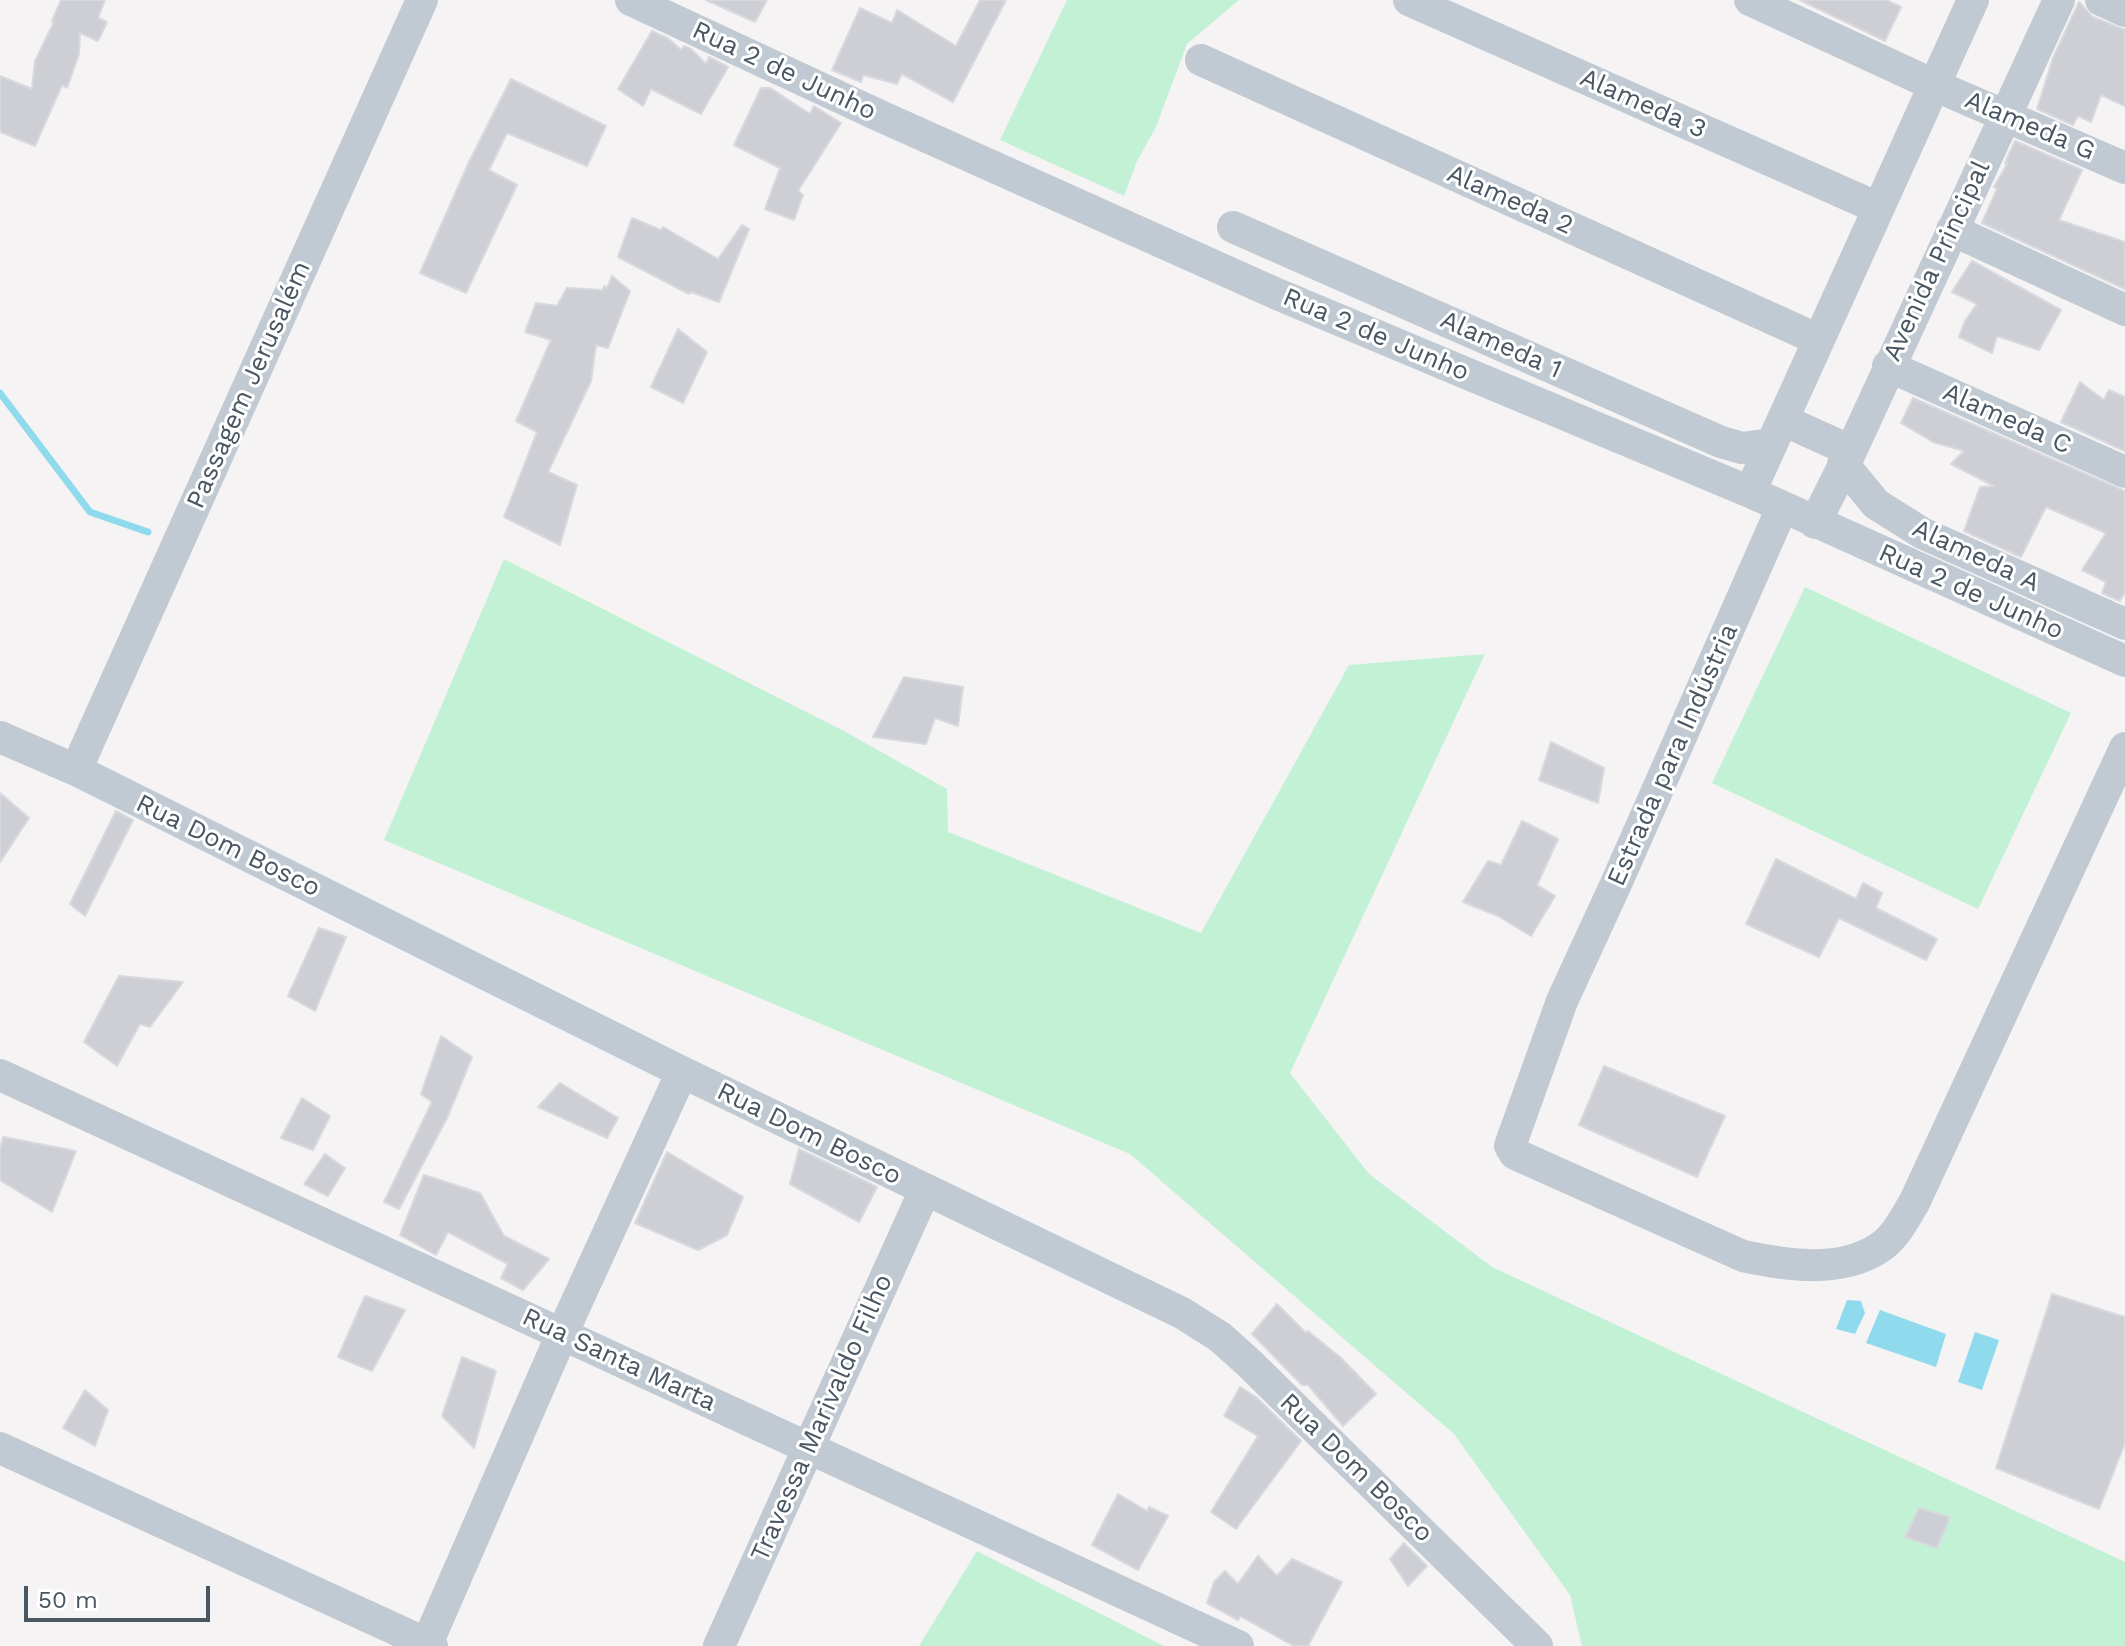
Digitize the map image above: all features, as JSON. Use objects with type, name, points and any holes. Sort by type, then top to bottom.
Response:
[{"type":"street","name":"Passagem Jerusalém","points":[[76,770],[422,0]]},
{"type":"street","name":"Rua 2 de Junho","points":[[631,0],[1277,294],[1750,492],[2125,661]]},
{"type":"street","name":"Alameda 3","points":[[1409,0],[1878,208]]},
{"type":"street","name":"Alameda G","points":[[1750,0],[2125,168]]},
{"type":"street","points":[[1750,492],[1973,0]]},
{"type":"street","name":"Avenida Principal","points":[[1815,523],[2059,0]]},
{"type":"street","points":[[2101,0],[2125,11]]},
{"type":"street","name":"Alameda 2","points":[[1201,60],[1819,340]]},
{"type":"street","name":"Alameda 1","points":[[1233,227],[1721,442],[1742,448],[1777,432]]},
{"type":"street","points":[[1952,230],[2125,310]]},
{"type":"street","name":"Alameda C","points":[[1888,366],[2125,472]]},
{"type":"street","points":[[1777,432],[1847,457]]},
{"type":"street","name":"Alameda A","points":[[1847,457],[1876,504],[1922,533],[2125,624]]},
{"type":"street","name":"Estrada para Indústria","points":[[1782,508],[1562,1001],[1510,1146],[1515,1154],[1743,1256],[1776,1263],[1808,1265],[1835,1263],[1878,1248],[1894,1235],[1914,1203],[2125,748]]},
{"type":"street","name":"Rua Dom Bosco","points":[[0,737],[76,770],[682,1072],[1182,1313],[1220,1337],[1537,1646]]},
{"type":"street","points":[[0,1448],[428,1645],[562,1334],[682,1072]]},
{"type":"street","name":"Rua Santa Marta","points":[[0,1075],[1238,1646]]},
{"type":"street","name":"Travessa Marivaldo Filho","points":[[719,1646],[925,1190]]},
{"type":"green space","points":[[1067,0],[1239,0],[1187,44],[1156,127],[1137,161],[1124,196],[1000,140]]},
{"type":"green space","points":[[504,559],[844,731],[947,789],[948,832],[1201,933],[1349,665],[1485,654],[1290,1073],[1369,1174],[1492,1267],[2125,1562],[2125,1646],[1582,1646],[1570,1595],[1454,1434],[1130,1154],[384,840]]},
{"type":"green space","points":[[1805,587],[2071,713],[1978,909],[1712,783]]},
{"type":"green space","points":[[977,1551],[1164,1646],[919,1646]]},
{"type":"water","points":[[1847,1300],[1861,1301],[1865,1313],[1855,1334],[1836,1329]]},
{"type":"water","points":[[1880,1310],[1946,1334],[1936,1367],[1866,1343]]},
{"type":"water","points":[[1975,1332],[1999,1340],[1982,1390],[1958,1382]]},
{"type":"building","points":[[61,0],[105,0],[98,18],[107,22],[98,41],[80,33],[79,54],[67,88],[62,85],[35,146],[0,132],[0,76],[32,89],[35,61]]},
{"type":"building","points":[[706,0],[767,0],[755,22]]},
{"type":"building","points":[[980,0],[1006,0],[953,102],[902,74],[897,84],[863,75],[861,82],[832,70],[860,8],[892,23],[897,10],[956,46]]},
{"type":"building","points":[[1800,0],[1886,0],[1901,7],[1885,41]]},
{"type":"building","points":[[2079,2],[2093,17],[2125,30],[2125,106],[2101,95],[2091,122],[2078,116],[2073,125],[2037,109],[2053,58]]},
{"type":"building","points":[[652,31],[669,39],[681,50],[684,46],[691,49],[706,64],[709,57],[728,67],[701,114],[651,89],[643,106],[618,89]]},
{"type":"building","points":[[511,79],[606,126],[587,166],[507,133],[489,170],[517,185],[466,293],[420,273],[469,162]]},
{"type":"building","points":[[761,88],[770,88],[810,114],[814,106],[841,123],[798,191],[803,195],[794,220],[765,209],[780,168],[734,145]]},
{"type":"building","points":[[2015,141],[2082,170],[2059,220],[2125,242],[2125,289],[1982,223]]},
{"type":"building","points":[[632,218],[661,230],[663,227],[718,259],[742,225],[749,229],[719,302],[691,292],[689,294],[618,257]]},
{"type":"building","points":[[1972,261],[2061,310],[2039,350],[1997,336],[1992,353],[1959,337],[1977,304],[1952,292]]},
{"type":"building","points":[[612,276],[630,291],[608,348],[596,345],[591,381],[548,472],[577,485],[560,545],[504,517],[537,432],[516,421],[551,340],[525,332],[536,303],[557,306],[567,288],[603,290]]},
{"type":"building","points":[[678,329],[707,352],[683,403],[651,387]]},
{"type":"building","points":[[2080,382],[2104,400],[2109,390],[2125,397],[2125,451],[2061,422]]},
{"type":"building","points":[[1913,398],[2125,491],[2125,592],[2120,601],[2102,593],[2106,582],[2082,570],[2106,533],[2046,507],[2021,557],[1964,531],[1980,487],[1994,486],[1951,464],[1964,451],[1933,442],[1901,423]]},
{"type":"building","points":[[904,677],[963,687],[958,726],[935,718],[926,744],[873,737]]},
{"type":"building","points":[[1551,742],[1604,768],[1598,803],[1539,780]]},
{"type":"building","points":[[0,793],[29,818],[0,862]]},
{"type":"building","points":[[116,811],[133,820],[85,916],[70,904]]},
{"type":"building","points":[[1522,821],[1558,839],[1537,885],[1555,896],[1531,936],[1498,916],[1463,902],[1488,861],[1501,865]]},
{"type":"building","points":[[1776,859],[1856,899],[1863,883],[1882,893],[1876,908],[1937,939],[1926,960],[1839,918],[1819,957],[1746,924]]},
{"type":"building","points":[[319,928],[346,937],[315,1011],[288,996]]},
{"type":"building","points":[[119,976],[183,982],[150,1027],[140,1024],[117,1066],[84,1042]]},
{"type":"building","points":[[441,1036],[472,1057],[447,1118],[399,1209],[384,1202],[432,1102],[421,1094]]},
{"type":"building","points":[[1604,1066],[1725,1116],[1697,1177],[1579,1125]]},
{"type":"building","points":[[560,1083],[618,1118],[607,1138],[538,1107]]},
{"type":"building","points":[[302,1098],[330,1116],[313,1150],[281,1138]]},
{"type":"building","points":[[3,1137],[76,1151],[52,1212],[0,1180]]},
{"type":"building","points":[[799,1149],[877,1187],[859,1222],[790,1184]]},
{"type":"building","points":[[667,1152],[743,1197],[727,1235],[698,1250],[635,1223]]},
{"type":"building","points":[[325,1154],[345,1168],[328,1196],[304,1184]]},
{"type":"building","points":[[424,1175],[480,1193],[504,1236],[549,1259],[523,1290],[501,1278],[508,1264],[448,1232],[436,1255],[400,1235]]},
{"type":"building","points":[[2052,1294],[2125,1317],[2125,1443],[2099,1509],[1996,1468]]},
{"type":"building","points":[[365,1296],[405,1310],[372,1371],[338,1357]]},
{"type":"building","points":[[1277,1304],[1306,1333],[1308,1331],[1341,1358],[1376,1394],[1343,1426],[1308,1385],[1302,1385],[1252,1334]]},
{"type":"building","points":[[462,1357],[496,1371],[474,1448],[442,1416]]},
{"type":"building","points":[[1240,1387],[1256,1397],[1301,1441],[1236,1529],[1211,1512],[1258,1436],[1224,1416]]},
{"type":"building","points":[[85,1390],[108,1410],[95,1446],[63,1428]]},
{"type":"building","points":[[1118,1494],[1147,1511],[1149,1507],[1168,1516],[1138,1570],[1092,1545]]},
{"type":"building","points":[[1919,1508],[1950,1517],[1937,1548],[1905,1537]]},
{"type":"building","points":[[1404,1543],[1427,1566],[1408,1586],[1390,1559]]},
{"type":"building","points":[[1258,1556],[1277,1576],[1292,1559],[1342,1582],[1308,1646],[1294,1646],[1240,1616],[1238,1620],[1207,1603],[1214,1582],[1225,1571],[1238,1584]]},
{"type":"waterway","points":[[0,393],[90,512],[148,532]]}]
